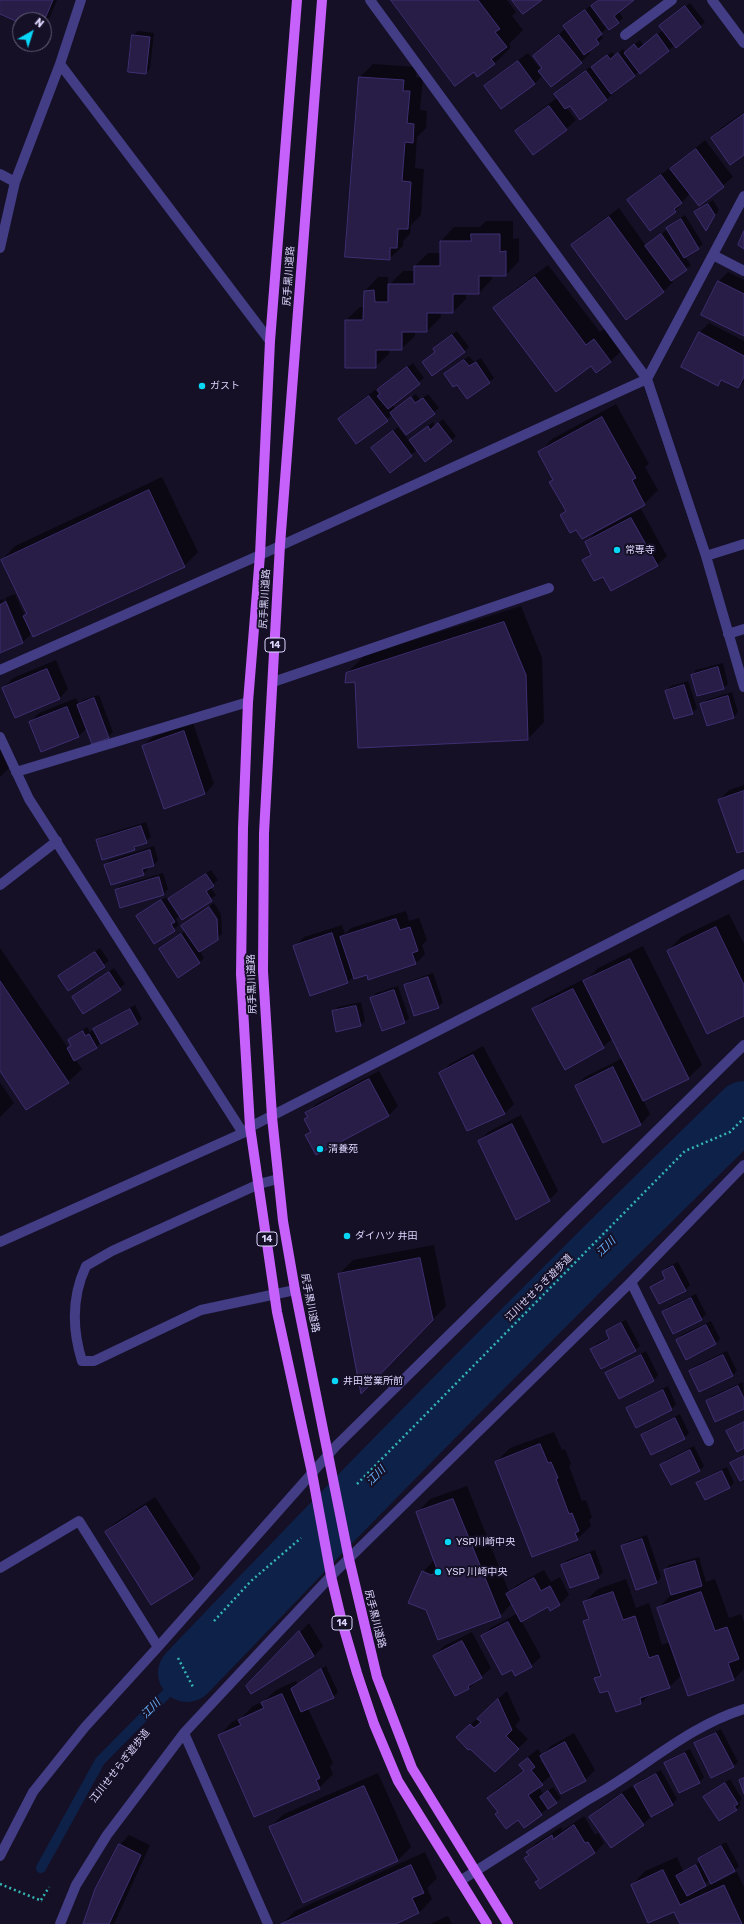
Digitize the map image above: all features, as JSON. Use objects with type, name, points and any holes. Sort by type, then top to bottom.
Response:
[{"type":"main road","name":"尻手黒川道路","points":[[297,0],[270,341],[260,555],[248,702],[243,828],[241,974],[247,1130],[259,1184],[274,1294],[312,1473],[331,1576],[348,1644],[374,1724],[398,1781],[487,1924]]},
{"type":"main road","name":"尻手黒川道路","points":[[322,0],[280,545],[264,834],[263,964],[272,1117],[283,1221],[295,1290],[349,1559],[377,1677],[412,1768],[508,1924]]},
{"type":"street","points":[[0,248],[15,182],[60,64],[81,0]]},
{"type":"street","points":[[370,0],[648,379],[706,556],[744,687]]},
{"type":"street","points":[[625,34],[672,0]]},
{"type":"street","points":[[712,0],[744,43]]},
{"type":"street","points":[[60,64],[270,341]]},
{"type":"street","points":[[0,174],[15,182]]},
{"type":"street","points":[[0,670],[260,555],[648,379],[744,196]]},
{"type":"street","points":[[713,255],[744,271]]},
{"type":"street","points":[[706,556],[744,544]]},
{"type":"street","points":[[272,682],[549,588]]},
{"type":"street","points":[[728,634],[744,629]]},
{"type":"street","points":[[16,772],[248,702]]},
{"type":"street","points":[[0,737],[29,799],[247,1130]]},
{"type":"street","points":[[0,885],[57,841]]},
{"type":"street","points":[[0,1242],[247,1130],[744,874]]},
{"type":"street","points":[[0,1856],[33,1792],[84,1727],[158,1647],[312,1473],[744,1045]]},
{"type":"street","points":[[60,1924],[76,1885],[107,1834],[184,1733],[331,1576],[631,1282],[744,1165]]},
{"type":"street","points":[[278,1179],[259,1184],[112,1251],[86,1266],[76,1296],[76,1334],[82,1361],[94,1361],[201,1310],[295,1290]]},
{"type":"street","points":[[631,1282],[709,1441]]},
{"type":"street","points":[[2,1562],[79,1521],[158,1647]]},
{"type":"street","points":[[460,1881],[609,1789],[700,1727],[727,1714],[744,1709]]},
{"type":"street","points":[[184,1733],[268,1924]]},
{"type":"path","name":"江川せせらぎ遊歩道","points":[[357,1484],[685,1151],[730,1132],[744,1118]]},
{"type":"path","points":[[213,1622],[251,1581],[305,1535]]},
{"type":"path","points":[[177,1656],[196,1693]]},
{"type":"path","points":[[0,1884],[66,1909]]},
{"type":"path","points":[[41,1900],[49,1887]]},
{"type":"building","points":[[0,0],[53,0],[48,12],[12,12],[12,19],[0,14]]},
{"type":"building","points":[[391,0],[478,0],[500,29],[495,32],[507,47],[491,59],[495,64],[477,77],[474,72],[455,86]]},
{"type":"building","points":[[512,0],[542,0],[523,14]]},
{"type":"building","points":[[599,0],[634,0],[614,16],[619,23],[609,30],[591,6]]},
{"type":"building","points":[[685,6],[701,27],[676,48],[659,26]]},
{"type":"building","points":[[585,10],[602,34],[596,39],[599,44],[584,55],[563,26]]},
{"type":"building","points":[[657,34],[669,51],[640,74],[624,53],[634,44],[638,49]]},
{"type":"building","points":[[132,35],[150,37],[146,74],[128,72]]},
{"type":"building","points":[[559,35],[582,63],[551,87],[538,71],[542,68],[533,56]]},
{"type":"building","points":[[618,53],[635,76],[611,94],[591,67],[607,55],[610,59]]},
{"type":"building","points":[[518,61],[535,84],[501,109],[484,86]]},
{"type":"building","points":[[586,71],[607,100],[580,120],[570,106],[565,109],[554,94]]},
{"type":"building","points":[[359,77],[404,80],[403,91],[410,91],[407,123],[414,124],[413,143],[405,142],[402,181],[411,182],[408,229],[398,229],[397,248],[390,248],[390,260],[345,257]]},
{"type":"building","points":[[549,106],[567,130],[533,155],[515,131]]},
{"type":"building","points":[[744,114],[744,155],[730,165],[711,138]]},
{"type":"building","points":[[696,149],[724,187],[699,206],[670,169]]},
{"type":"building","points":[[661,175],[682,203],[674,209],[676,212],[650,231],[627,200]]},
{"type":"building","points":[[708,204],[715,215],[706,231],[694,212]]},
{"type":"building","points":[[609,217],[664,292],[626,320],[571,245]]},
{"type":"building","points":[[681,219],[699,249],[684,258],[666,228]]},
{"type":"building","points":[[744,231],[744,249],[738,245]]},
{"type":"building","points":[[471,234],[500,234],[500,252],[506,251],[506,276],[479,276],[479,294],[453,294],[453,313],[427,313],[427,332],[402,332],[402,350],[376,350],[376,368],[345,368],[345,320],[363,320],[364,291],[374,290],[375,302],[388,302],[388,284],[414,284],[414,266],[440,266],[440,241],[471,241]]},
{"type":"building","points":[[661,234],[687,270],[671,281],[645,246]]},
{"type":"building","points":[[535,277],[586,345],[594,339],[611,362],[596,373],[591,366],[556,392],[493,308]]},
{"type":"building","points":[[718,281],[744,294],[744,336],[701,315]]},
{"type":"building","points":[[699,332],[744,356],[744,377],[738,388],[721,380],[718,386],[681,367]]},
{"type":"building","points":[[452,335],[465,352],[432,376],[422,362],[435,352],[433,349]]},
{"type":"building","points":[[464,360],[469,366],[476,362],[490,383],[467,399],[457,385],[453,387],[444,374]]},
{"type":"building","points":[[407,367],[420,384],[388,409],[377,396],[380,394],[377,390]]},
{"type":"building","points":[[369,396],[388,421],[356,444],[338,419]]},
{"type":"building","points":[[411,397],[415,403],[423,398],[435,414],[406,435],[390,413]]},
{"type":"building","points":[[602,417],[636,478],[632,480],[645,505],[582,539],[576,530],[570,533],[560,515],[566,511],[549,482],[553,480],[538,452]]},
{"type":"building","points":[[438,423],[452,441],[425,462],[409,440],[428,426],[430,430]]},
{"type":"building","points":[[393,431],[412,456],[390,473],[371,448]]},
{"type":"building","points":[[149,490],[185,567],[33,637],[23,616],[27,614],[1,560]]},
{"type":"building","points":[[631,518],[658,566],[611,591],[603,577],[594,581],[582,560],[591,555],[585,542]]},
{"type":"building","points":[[6,602],[23,643],[0,653],[0,605]]},
{"type":"building","points":[[504,622],[526,675],[528,740],[358,748],[355,682],[345,683],[346,673]]},
{"type":"building","points":[[718,667],[724,689],[697,696],[691,675]]},
{"type":"building","points":[[47,669],[60,699],[15,718],[2,688]]},
{"type":"building","points":[[684,685],[693,714],[674,719],[665,691]]},
{"type":"building","points":[[728,696],[734,718],[707,726],[700,704]]},
{"type":"building","points":[[94,698],[109,738],[92,744],[77,705]]},
{"type":"building","points":[[67,707],[79,737],[41,752],[29,722]]},
{"type":"building","points":[[184,731],[205,794],[164,809],[142,746]]},
{"type":"building","points":[[744,791],[744,851],[737,853],[718,800]]},
{"type":"building","points":[[141,826],[147,843],[134,847],[135,850],[102,860],[96,840]]},
{"type":"building","points":[[150,850],[154,866],[142,869],[144,875],[111,885],[104,865]]},
{"type":"building","points":[[206,874],[214,886],[206,891],[212,901],[182,920],[168,899]]},
{"type":"building","points":[[159,877],[164,895],[120,908],[115,890]]},
{"type":"building","points":[[161,900],[175,922],[171,924],[175,931],[154,944],[136,916]]},
{"type":"building","points":[[209,907],[217,919],[218,940],[199,952],[181,926]]},
{"type":"building","points":[[396,919],[400,930],[410,927],[418,951],[412,953],[416,964],[368,980],[367,975],[354,979],[340,937]]},
{"type":"building","points":[[716,927],[744,985],[744,1016],[707,1034],[667,951]]},
{"type":"building","points":[[332,933],[348,983],[310,996],[293,946]]},
{"type":"building","points":[[181,934],[200,963],[178,978],[159,949]]},
{"type":"building","points":[[95,952],[105,967],[68,991],[58,976]]},
{"type":"building","points":[[630,959],[689,1079],[643,1101],[583,981]]},
{"type":"building","points":[[109,972],[121,990],[83,1014],[72,997]]},
{"type":"building","points":[[428,977],[439,1008],[414,1016],[404,985]]},
{"type":"building","points":[[0,981],[69,1083],[26,1110],[0,1071]]},
{"type":"building","points":[[573,989],[604,1048],[565,1070],[532,1009]]},
{"type":"building","points":[[394,990],[405,1023],[382,1031],[370,998]]},
{"type":"building","points":[[356,1006],[361,1026],[336,1032],[332,1011]]},
{"type":"building","points":[[130,1009],[138,1024],[101,1044],[93,1029]]},
{"type":"building","points":[[83,1031],[85,1036],[89,1034],[97,1048],[74,1061],[67,1048],[71,1046],[68,1040]]},
{"type":"building","points":[[473,1055],[505,1114],[467,1131],[439,1073]]},
{"type":"building","points":[[613,1067],[641,1125],[603,1143],[575,1086]]},
{"type":"building","points":[[369,1079],[389,1116],[316,1155],[305,1135],[311,1132],[304,1119],[308,1117],[305,1113]]},
{"type":"building","points":[[512,1124],[550,1201],[516,1220],[478,1141]]},
{"type":"building","points":[[420,1258],[433,1320],[361,1394],[338,1274]]},
{"type":"building","points":[[673,1266],[686,1291],[659,1304],[650,1287],[665,1279],[662,1272]]},
{"type":"building","points":[[691,1298],[702,1320],[673,1334],[662,1312]]},
{"type":"building","points":[[621,1323],[636,1351],[601,1369],[590,1349],[609,1339],[606,1331]]},
{"type":"building","points":[[706,1325],[716,1344],[686,1360],[676,1340]]},
{"type":"building","points":[[641,1355],[654,1381],[619,1399],[605,1373]]},
{"type":"building","points":[[723,1355],[733,1376],[699,1392],[689,1371]]},
{"type":"building","points":[[738,1386],[744,1399],[744,1409],[715,1422],[706,1401]]},
{"type":"building","points":[[663,1390],[672,1410],[636,1428],[626,1408]]},
{"type":"building","points":[[675,1418],[685,1439],[651,1455],[641,1435]]},
{"type":"building","points":[[744,1422],[744,1448],[737,1452],[726,1431]]},
{"type":"building","points":[[540,1444],[548,1463],[551,1462],[558,1478],[556,1479],[569,1514],[572,1513],[579,1531],[575,1533],[578,1540],[532,1557],[495,1462]]},
{"type":"building","points":[[690,1450],[700,1471],[671,1485],[660,1465]]},
{"type":"building","points":[[744,1456],[744,1479],[740,1481],[730,1463]]},
{"type":"building","points":[[722,1471],[730,1488],[705,1500],[696,1483]]},
{"type":"building","name":"YSP川崎中央","points":[[453,1499],[501,1617],[438,1640],[426,1610],[408,1603],[422,1571],[431,1575],[438,1572],[416,1512]]},
{"type":"building","points":[[146,1506],[193,1579],[151,1605],[105,1532]]},
{"type":"building","points":[[642,1539],[657,1583],[636,1590],[621,1546]]},
{"type":"building","points":[[590,1554],[599,1578],[570,1588],[561,1565]]},
{"type":"building","points":[[695,1561],[702,1586],[671,1595],[664,1570]]},
{"type":"building","points":[[534,1578],[541,1591],[550,1586],[560,1605],[550,1611],[548,1607],[521,1622],[506,1594]]},
{"type":"building","points":[[613,1592],[623,1620],[635,1616],[649,1658],[658,1655],[670,1688],[640,1698],[641,1704],[616,1712],[608,1691],[600,1693],[594,1678],[601,1676],[583,1621],[589,1619],[583,1602]]},
{"type":"building","points":[[701,1592],[715,1631],[727,1627],[739,1659],[728,1663],[734,1680],[688,1696],[657,1608]]},
{"type":"building","points":[[508,1622],[532,1667],[515,1676],[512,1670],[502,1675],[481,1636]]},
{"type":"building","points":[[299,1631],[314,1656],[251,1694],[246,1686]]},
{"type":"building","points":[[462,1641],[482,1678],[468,1686],[469,1689],[455,1696],[433,1656]]},
{"type":"building","points":[[321,1669],[334,1698],[301,1712],[291,1689]]},
{"type":"building","points":[[282,1694],[320,1778],[316,1780],[320,1789],[254,1817],[218,1735],[241,1725],[238,1720],[264,1708],[261,1703]]},
{"type":"building","points":[[498,1699],[512,1730],[506,1736],[519,1749],[495,1772],[470,1749],[468,1750],[456,1737],[470,1724],[474,1728],[481,1722],[477,1719]]},
{"type":"building","points":[[716,1733],[734,1767],[711,1778],[694,1743]]},
{"type":"building","points":[[565,1742],[586,1781],[561,1794],[540,1756]]},
{"type":"building","points":[[685,1753],[700,1783],[679,1793],[664,1763]]},
{"type":"building","points":[[528,1758],[535,1767],[531,1770],[543,1785],[528,1795],[542,1815],[524,1828],[518,1820],[506,1829],[495,1814],[498,1812],[487,1798],[524,1771],[519,1765]]},
{"type":"building","points":[[656,1774],[673,1805],[651,1817],[634,1786]]},
{"type":"building","points":[[744,1778],[744,1794],[739,1780]]},
{"type":"building","points":[[725,1783],[738,1804],[734,1806],[737,1810],[719,1821],[703,1797]]},
{"type":"building","points":[[364,1786],[398,1861],[303,1903],[269,1827]]},
{"type":"building","points":[[548,1791],[557,1803],[548,1809],[540,1797]]},
{"type":"building","points":[[622,1794],[644,1825],[611,1848],[589,1817]]},
{"type":"building","points":[[574,1825],[585,1843],[588,1842],[595,1853],[540,1889],[535,1882],[539,1880],[524,1858],[529,1855],[526,1852],[552,1835],[553,1839]]},
{"type":"building","points":[[119,1844],[141,1855],[109,1924],[83,1924],[95,1889]]},
{"type":"building","points":[[721,1846],[735,1871],[711,1884],[698,1859]]},
{"type":"building","points":[[411,1865],[424,1893],[412,1898],[419,1913],[396,1924],[281,1924]]},
{"type":"building","points":[[696,1865],[706,1886],[687,1896],[676,1876]]},
{"type":"building","points":[[663,1870],[680,1905],[724,1885],[742,1924],[680,1924],[674,1912],[648,1923],[631,1885]]},
{"type":"waterway","name":"江川","points":[[187,1673],[324,1530],[463,1389],[744,1110]]},
{"type":"waterway","name":"江川","points":[[41,1868],[100,1761],[187,1673]]},
{"type":"place","name":"ガスト","points":[[202,386]]},
{"type":"place","name":"常専寺","points":[[617,550]]},
{"type":"place","name":"清養苑","points":[[320,1149]]},
{"type":"place","name":"ダイハツ 井田","points":[[347,1236]]},
{"type":"place","name":"井田営業所前","points":[[335,1381]]},
{"type":"place","name":"YSP川崎中央","points":[[448,1542]]},
{"type":"place","name":"YSP 川崎中央","points":[[438,1572]]}]
